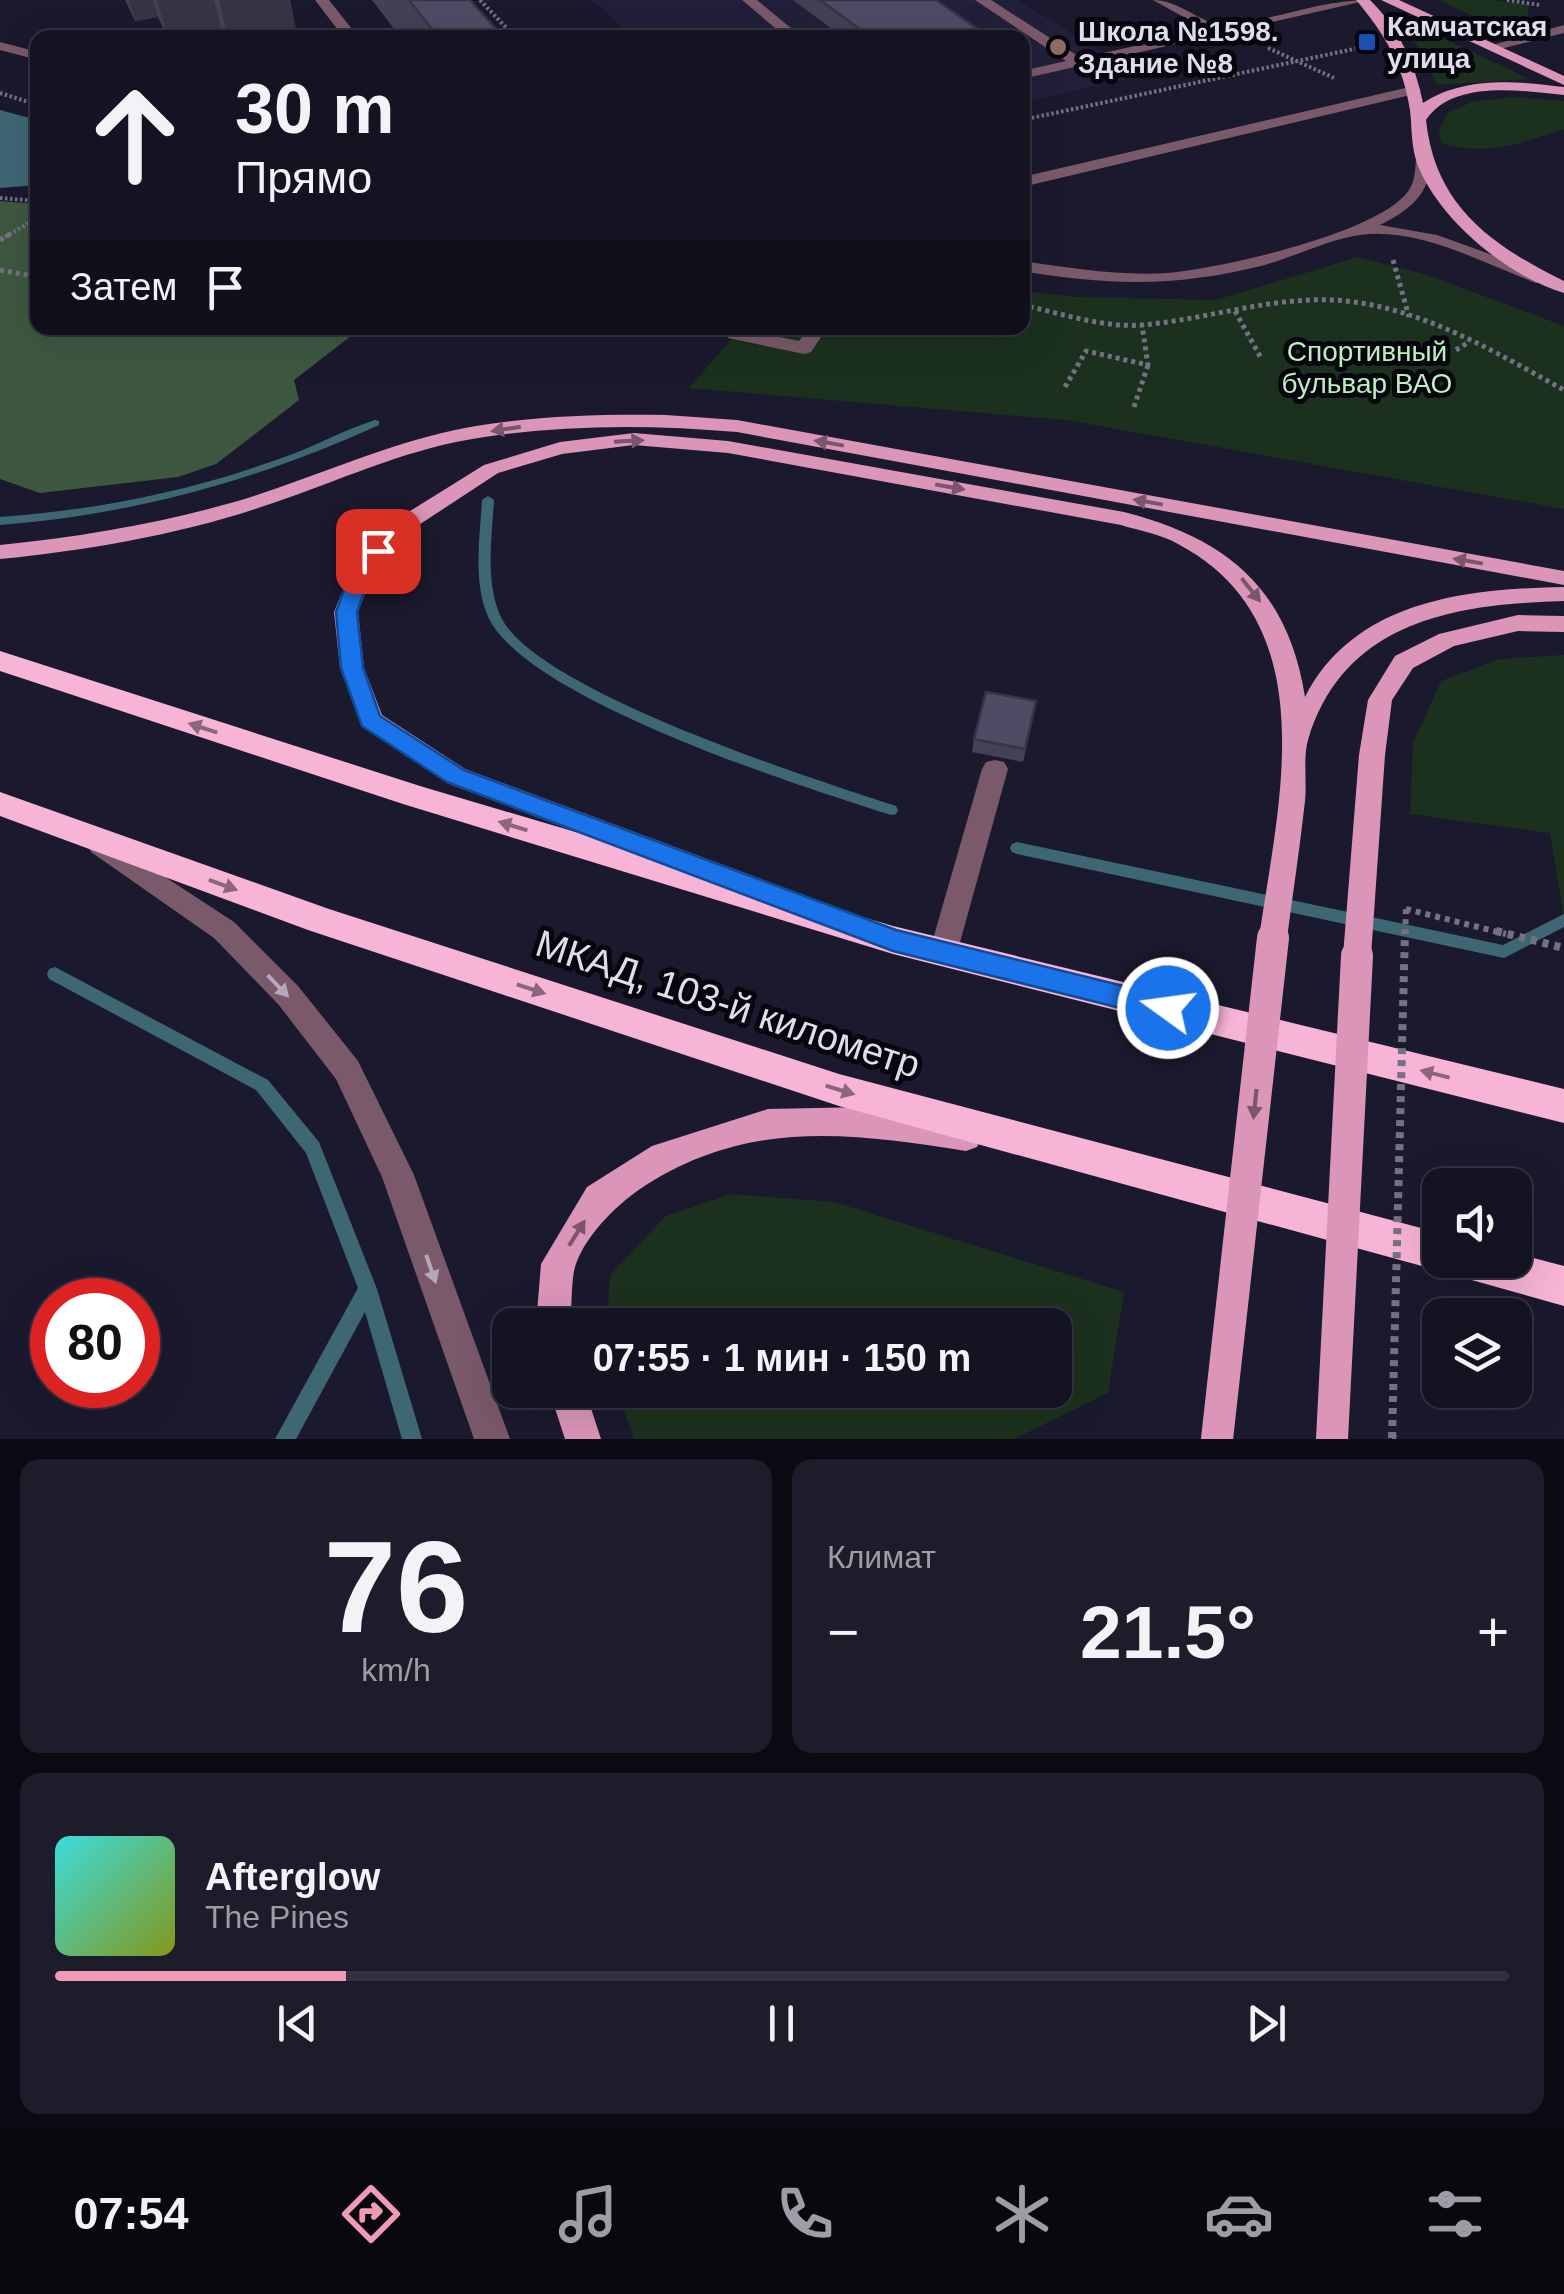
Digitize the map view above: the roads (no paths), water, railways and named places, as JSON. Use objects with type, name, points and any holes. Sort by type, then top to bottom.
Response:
[{"type":"highway","points":[[0,661],[414,796],[893,940],[1564,1104]]},
{"type":"highway","name":"МКАД, 103-й километр","points":[[0,804],[320,920],[839,1090],[1422,1247]]},
{"type":"highway","points":[[1532,1277],[1564,1286]]},
{"type":"main road","points":[[1362,0],[1397,41],[1414,90],[1424,160],[1436,186],[1479,234],[1560,286]]},
{"type":"main road","points":[[1388,0],[1564,81]]},
{"type":"main road","points":[[1418,121],[1422,110],[1432,101],[1453,94],[1497,87],[1564,91]]},
{"type":"main road","points":[[0,552],[121,537],[248,504],[453,437],[551,422],[651,418],[737,426],[1564,578]]},
{"type":"main road","points":[[893,940],[456,776],[370,720],[352,668],[346,612],[362,570],[394,532],[491,469],[560,448],[634,439],[747,450],[1124,519],[1186,539],[1244,579],[1266,609],[1288,657],[1296,738],[1217,1439]]},
{"type":"main road","points":[[1296,738],[1337,664],[1374,633],[1434,608],[1504,594],[1564,594]]},
{"type":"main road","points":[[1332,1439],[1358,956],[1372,755],[1380,700],[1404,662],[1447,640],[1518,623],[1564,624]]},
{"type":"main road","points":[[554,1308],[558,1264],[599,1198],[663,1156],[768,1123],[865,1120],[1088,1157]]},
{"type":"main road","points":[[573,1408],[584,1439]]},
{"type":"street","points":[[322,0],[346,30]]},
{"type":"street","points":[[748,0],[786,30]]},
{"type":"street","points":[[982,0],[1029,30]]},
{"type":"street","points":[[1160,0],[1220,30]]},
{"type":"street","points":[[1030,73],[1362,0]]},
{"type":"street","points":[[1492,48],[1564,29]]},
{"type":"street","points":[[1030,31],[1080,63]]},
{"type":"street","points":[[0,46],[30,54]]},
{"type":"street","points":[[1030,180],[1414,90]]},
{"type":"street","points":[[1030,267],[1113,278],[1168,278],[1243,266],[1341,234],[1400,208],[1422,182],[1424,160]]},
{"type":"street","points":[[1341,234],[1373,230],[1407,232],[1560,286]]},
{"type":"street","points":[[740,335],[804,348],[813,335]]},
{"type":"street","points":[[942,952],[995,768]]},
{"type":"street","points":[[93,839],[224,930],[288,995],[348,1070],[398,1175],[492,1439]]},
{"type":"water","points":[[0,110],[30,118],[30,186],[0,188]]},
{"type":"waterway","points":[[0,521],[97,511],[192,491],[285,461],[375,423]]},
{"type":"waterway","points":[[488,500],[485,566],[493,615],[511,639],[535,660],[577,686],[711,747],[891,810]]},
{"type":"waterway","points":[[1017,848],[1504,952],[1564,920]]},
{"type":"waterway","points":[[55,974],[262,1085],[313,1148],[368,1289]]},
{"type":"waterway","points":[[285,1439],[368,1289]]},
{"type":"waterway","points":[[368,1289],[412,1439]]},
{"type":"place","name":"Камчатская улица","points":[[1367,42]]},
{"type":"place","name":"Школа №1598. Здание №8","points":[[1058,47]]},
{"type":"park label","name":"Спортивный бульвар ВАО","points":[[1367,367]]}]
